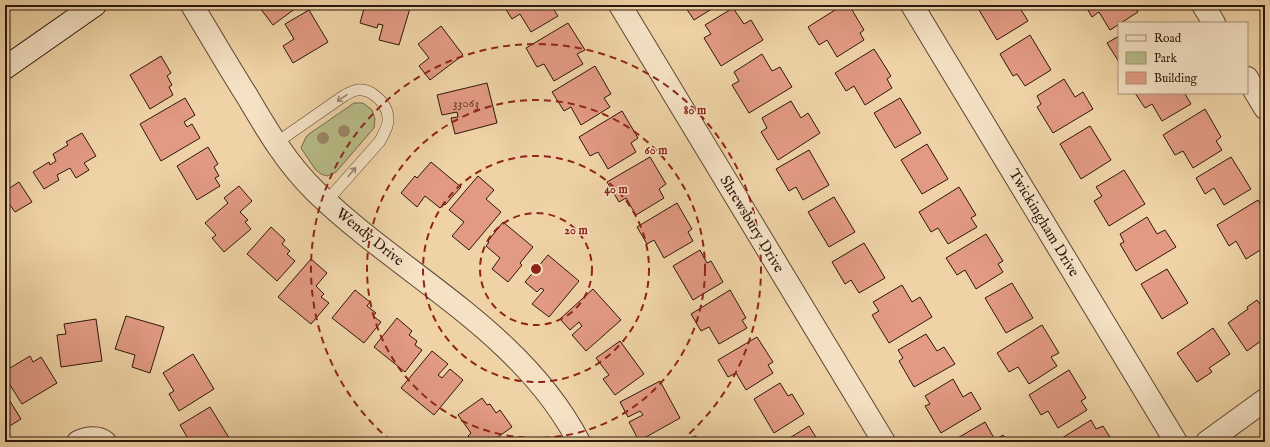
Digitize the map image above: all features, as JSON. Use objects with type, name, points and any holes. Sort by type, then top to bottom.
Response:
[{"type":"street","points":[[5,68],[95,5]]},
{"type":"street","name":"Wendy Drive","points":[[192,5],[276,143],[299,174],[326,202],[457,306],[515,355],[544,387],[570,424],[579,442]]},
{"type":"street","name":"Shrewsbury Drive","points":[[620,5],[884,442]]},
{"type":"street","name":"Twickingham Drive","points":[[912,5],[1176,442]]},
{"type":"street","points":[[1203,5],[1213,22]]},
{"type":"street","points":[[1248,80],[1265,108]]},
{"type":"street","points":[[1207,442],[1265,400]]},
{"type":"street","points":[[78,442],[88,438],[103,440],[105,442]]},
{"type":"lane","points":[[276,143],[345,95],[356,90],[363,90],[370,93],[382,102],[388,116],[388,124],[380,141],[326,202]]},
{"type":"green space","points":[[354,103],[363,103],[372,110],[375,119],[374,128],[336,172],[327,176],[321,174],[315,169],[301,148],[306,137]]},
{"type":"building","points":[[264,5],[300,5],[273,25],[260,8]]},
{"type":"building","points":[[365,5],[411,5],[399,45],[379,40],[383,25],[378,24],[377,28],[360,23]]},
{"type":"building","points":[[503,5],[555,5],[552,7],[558,16],[531,32],[520,14],[512,19]]},
{"type":"building","points":[[684,5],[718,5],[694,20]]},
{"type":"building","points":[[843,5],[849,5],[864,30],[860,33],[864,40],[837,57],[827,40],[819,45],[808,27]]},
{"type":"building","points":[[976,5],[1018,5],[1028,21],[997,40]]},
{"type":"building","points":[[1085,5],[1134,5],[1138,12],[1122,22],[1118,22],[1118,25],[1110,30],[1099,12],[1092,17]]},
{"type":"building","points":[[733,8],[744,24],[751,20],[763,40],[721,66],[704,38],[711,34],[705,25]]},
{"type":"building","points":[[309,10],[328,42],[293,63],[283,46],[294,39],[285,24]]},
{"type":"building","points":[[568,23],[585,50],[577,54],[583,64],[554,81],[544,64],[537,67],[526,48]]},
{"type":"building","points":[[441,26],[463,55],[430,80],[419,66],[429,58],[418,44]]},
{"type":"building","points":[[1030,35],[1051,70],[1025,86],[1017,74],[1013,76],[1000,54]]},
{"type":"building","points":[[1118,37],[1118,60],[1107,43]]},
{"type":"building","points":[[874,49],[891,76],[887,79],[892,88],[865,105],[854,86],[846,91],[835,73]]},
{"type":"building","points":[[762,54],[772,71],[780,67],[792,87],[749,113],[732,85],[739,81],[734,72]]},
{"type":"building","points":[[161,56],[171,73],[167,76],[172,85],[169,87],[173,95],[150,109],[130,75]]},
{"type":"building","points":[[595,66],[611,94],[604,98],[610,107],[581,125],[571,107],[564,111],[552,92]]},
{"type":"building","points":[[1064,79],[1075,97],[1083,92],[1093,109],[1053,133],[1037,107],[1041,104],[1037,96]]},
{"type":"building","points":[[487,83],[497,123],[455,134],[451,118],[458,117],[457,112],[442,115],[437,95]]},
{"type":"building","points":[[1136,94],[1185,94],[1191,104],[1162,121],[1152,104],[1145,108]]},
{"type":"building","points":[[185,98],[195,115],[184,122],[187,127],[192,124],[200,138],[161,161],[140,124]]},
{"type":"building","points":[[900,98],[921,133],[895,148],[874,113]]},
{"type":"building","points":[[791,101],[801,118],[808,113],[820,133],[778,160],[761,132],[767,128],[762,118]]},
{"type":"building","points":[[1205,109],[1221,137],[1216,141],[1222,150],[1193,168],[1183,151],[1175,155],[1163,135]]},
{"type":"building","points":[[622,111],[638,138],[631,143],[636,152],[608,169],[598,152],[590,156],[579,137]]},
{"type":"building","points":[[1090,126],[1111,160],[1081,179],[1060,144]]},
{"type":"building","points":[[82,133],[96,156],[84,163],[89,170],[76,178],[70,168],[57,175],[59,180],[44,189],[33,172],[49,162],[50,165],[56,161],[53,154],[68,145],[66,142]]},
{"type":"building","points":[[927,144],[948,179],[922,194],[901,160]]},
{"type":"building","points":[[208,147],[218,164],[214,167],[219,176],[215,178],[220,186],[197,200],[177,166]]},
{"type":"building","points":[[809,150],[829,185],[803,200],[796,187],[789,191],[776,169]]},
{"type":"building","points":[[650,157],[666,184],[659,189],[664,198],[636,215],[626,198],[619,202],[607,182]]},
{"type":"building","points":[[1231,157],[1251,189],[1224,205],[1214,188],[1205,194],[1196,178]]},
{"type":"building","points":[[431,162],[461,187],[445,205],[444,204],[440,208],[425,196],[417,207],[401,193],[415,176],[417,178]]},
{"type":"building","points":[[1124,170],[1145,204],[1109,226],[1094,201],[1102,196],[1096,187]]},
{"type":"building","points":[[478,176],[494,190],[486,199],[501,212],[469,250],[452,236],[464,222],[449,210]]},
{"type":"building","points":[[19,182],[32,202],[15,212],[10,205],[5,208],[5,191]]},
{"type":"building","points":[[239,186],[252,201],[240,212],[248,220],[245,222],[251,229],[224,252],[212,238],[216,235],[205,223],[228,203],[224,198]]},
{"type":"building","points":[[959,187],[976,215],[971,218],[977,227],[948,244],[938,228],[931,232],[919,212]]},
{"type":"building","points":[[834,197],[855,232],[829,247],[808,212]]},
{"type":"building","points":[[1258,200],[1265,212],[1265,247],[1246,259],[1236,241],[1229,246],[1217,225]]},
{"type":"building","points":[[677,203],[692,229],[688,232],[693,241],[664,258],[654,240],[647,244],[637,227]]},
{"type":"building","points":[[1147,217],[1157,234],[1165,230],[1176,247],[1136,271],[1120,244],[1124,242],[1120,234]]},
{"type":"building","points":[[503,222],[533,247],[520,263],[522,265],[508,282],[492,269],[500,258],[486,246],[489,242],[488,241]]},
{"type":"building","points":[[271,227],[285,240],[282,244],[290,251],[287,254],[295,261],[277,281],[247,254]]},
{"type":"building","points":[[986,234],[1003,261],[998,264],[1003,272],[976,289],[965,270],[957,275],[946,258]]},
{"type":"building","points":[[864,243],[885,278],[859,293],[851,280],[845,284],[832,262]]},
{"type":"building","points":[[700,250],[707,263],[711,261],[723,282],[693,300],[673,266]]},
{"type":"building","points":[[548,255],[579,281],[549,317],[532,304],[544,290],[541,288],[537,292],[525,282]]},
{"type":"building","points":[[311,259],[327,273],[316,286],[324,294],[321,297],[329,303],[311,324],[278,297]]},
{"type":"building","points":[[1167,269],[1188,303],[1162,319],[1141,284]]},
{"type":"building","points":[[1012,283],[1033,318],[1006,333],[985,298]]},
{"type":"building","points":[[902,285],[912,302],[920,297],[932,317],[889,343],[872,315],[879,311],[873,302]]},
{"type":"building","points":[[593,289],[621,320],[586,351],[572,335],[582,326],[579,322],[570,330],[560,319]]},
{"type":"building","points":[[355,290],[370,302],[367,306],[376,313],[373,316],[381,322],[364,343],[332,318]]},
{"type":"building","points":[[730,290],[746,318],[742,320],[747,328],[719,344],[709,327],[701,331],[691,314]]},
{"type":"building","points":[[1257,300],[1265,311],[1265,338],[1247,351],[1228,323],[1248,309],[1247,307]]},
{"type":"building","points":[[126,316],[164,327],[150,373],[132,367],[135,355],[115,349]]},
{"type":"building","points":[[397,318],[412,331],[409,335],[417,341],[415,345],[422,350],[405,372],[374,347]]},
{"type":"building","points":[[96,319],[102,361],[61,367],[57,335],[66,334],[64,324]]},
{"type":"building","points":[[1042,325],[1059,353],[1051,357],[1057,366],[1029,384],[1018,367],[1009,372],[997,353]]},
{"type":"building","points":[[1213,328],[1230,354],[1209,368],[1212,372],[1197,382],[1177,353]]},
{"type":"building","points":[[926,334],[937,351],[944,347],[955,364],[914,387],[899,361],[903,358],[898,350]]},
{"type":"building","points":[[757,337],[773,362],[768,365],[773,373],[746,390],[736,373],[728,377],[718,360]]},
{"type":"building","points":[[620,341],[644,374],[615,395],[603,379],[609,375],[596,358]]},
{"type":"building","points":[[432,351],[448,364],[438,375],[442,378],[450,369],[463,380],[434,415],[401,388]]},
{"type":"building","points":[[193,354],[214,389],[179,411],[169,394],[174,391],[163,373]]},
{"type":"building","points":[[30,356],[33,362],[41,357],[57,383],[22,404],[5,377],[5,371]]},
{"type":"building","points":[[1069,370],[1086,398],[1081,401],[1087,410],[1058,428],[1048,411],[1041,415],[1029,395]]},
{"type":"building","points":[[953,379],[963,397],[971,392],[981,409],[941,433],[925,406],[930,404],[925,396]]},
{"type":"building","points":[[660,381],[680,418],[639,441],[629,422],[643,415],[640,411],[628,417],[620,402]]},
{"type":"building","points":[[780,383],[788,396],[792,394],[804,414],[774,433],[754,399]]},
{"type":"building","points":[[5,393],[21,419],[5,429]]},
{"type":"building","points":[[482,398],[487,405],[490,404],[496,413],[500,410],[512,427],[491,442],[472,442],[468,436],[471,433],[458,415]]},
{"type":"building","points":[[210,407],[231,441],[190,442],[180,425]]},
{"type":"building","points":[[1091,420],[1096,429],[1103,426],[1113,442],[1065,442],[1062,438]]},
{"type":"building","points":[[985,422],[995,440],[1003,435],[1007,442],[958,442],[956,439]]},
{"type":"building","points":[[809,426],[817,439],[821,437],[824,442],[783,442]]},
{"type":"building","points":[[696,436],[698,442],[677,442]]}]
